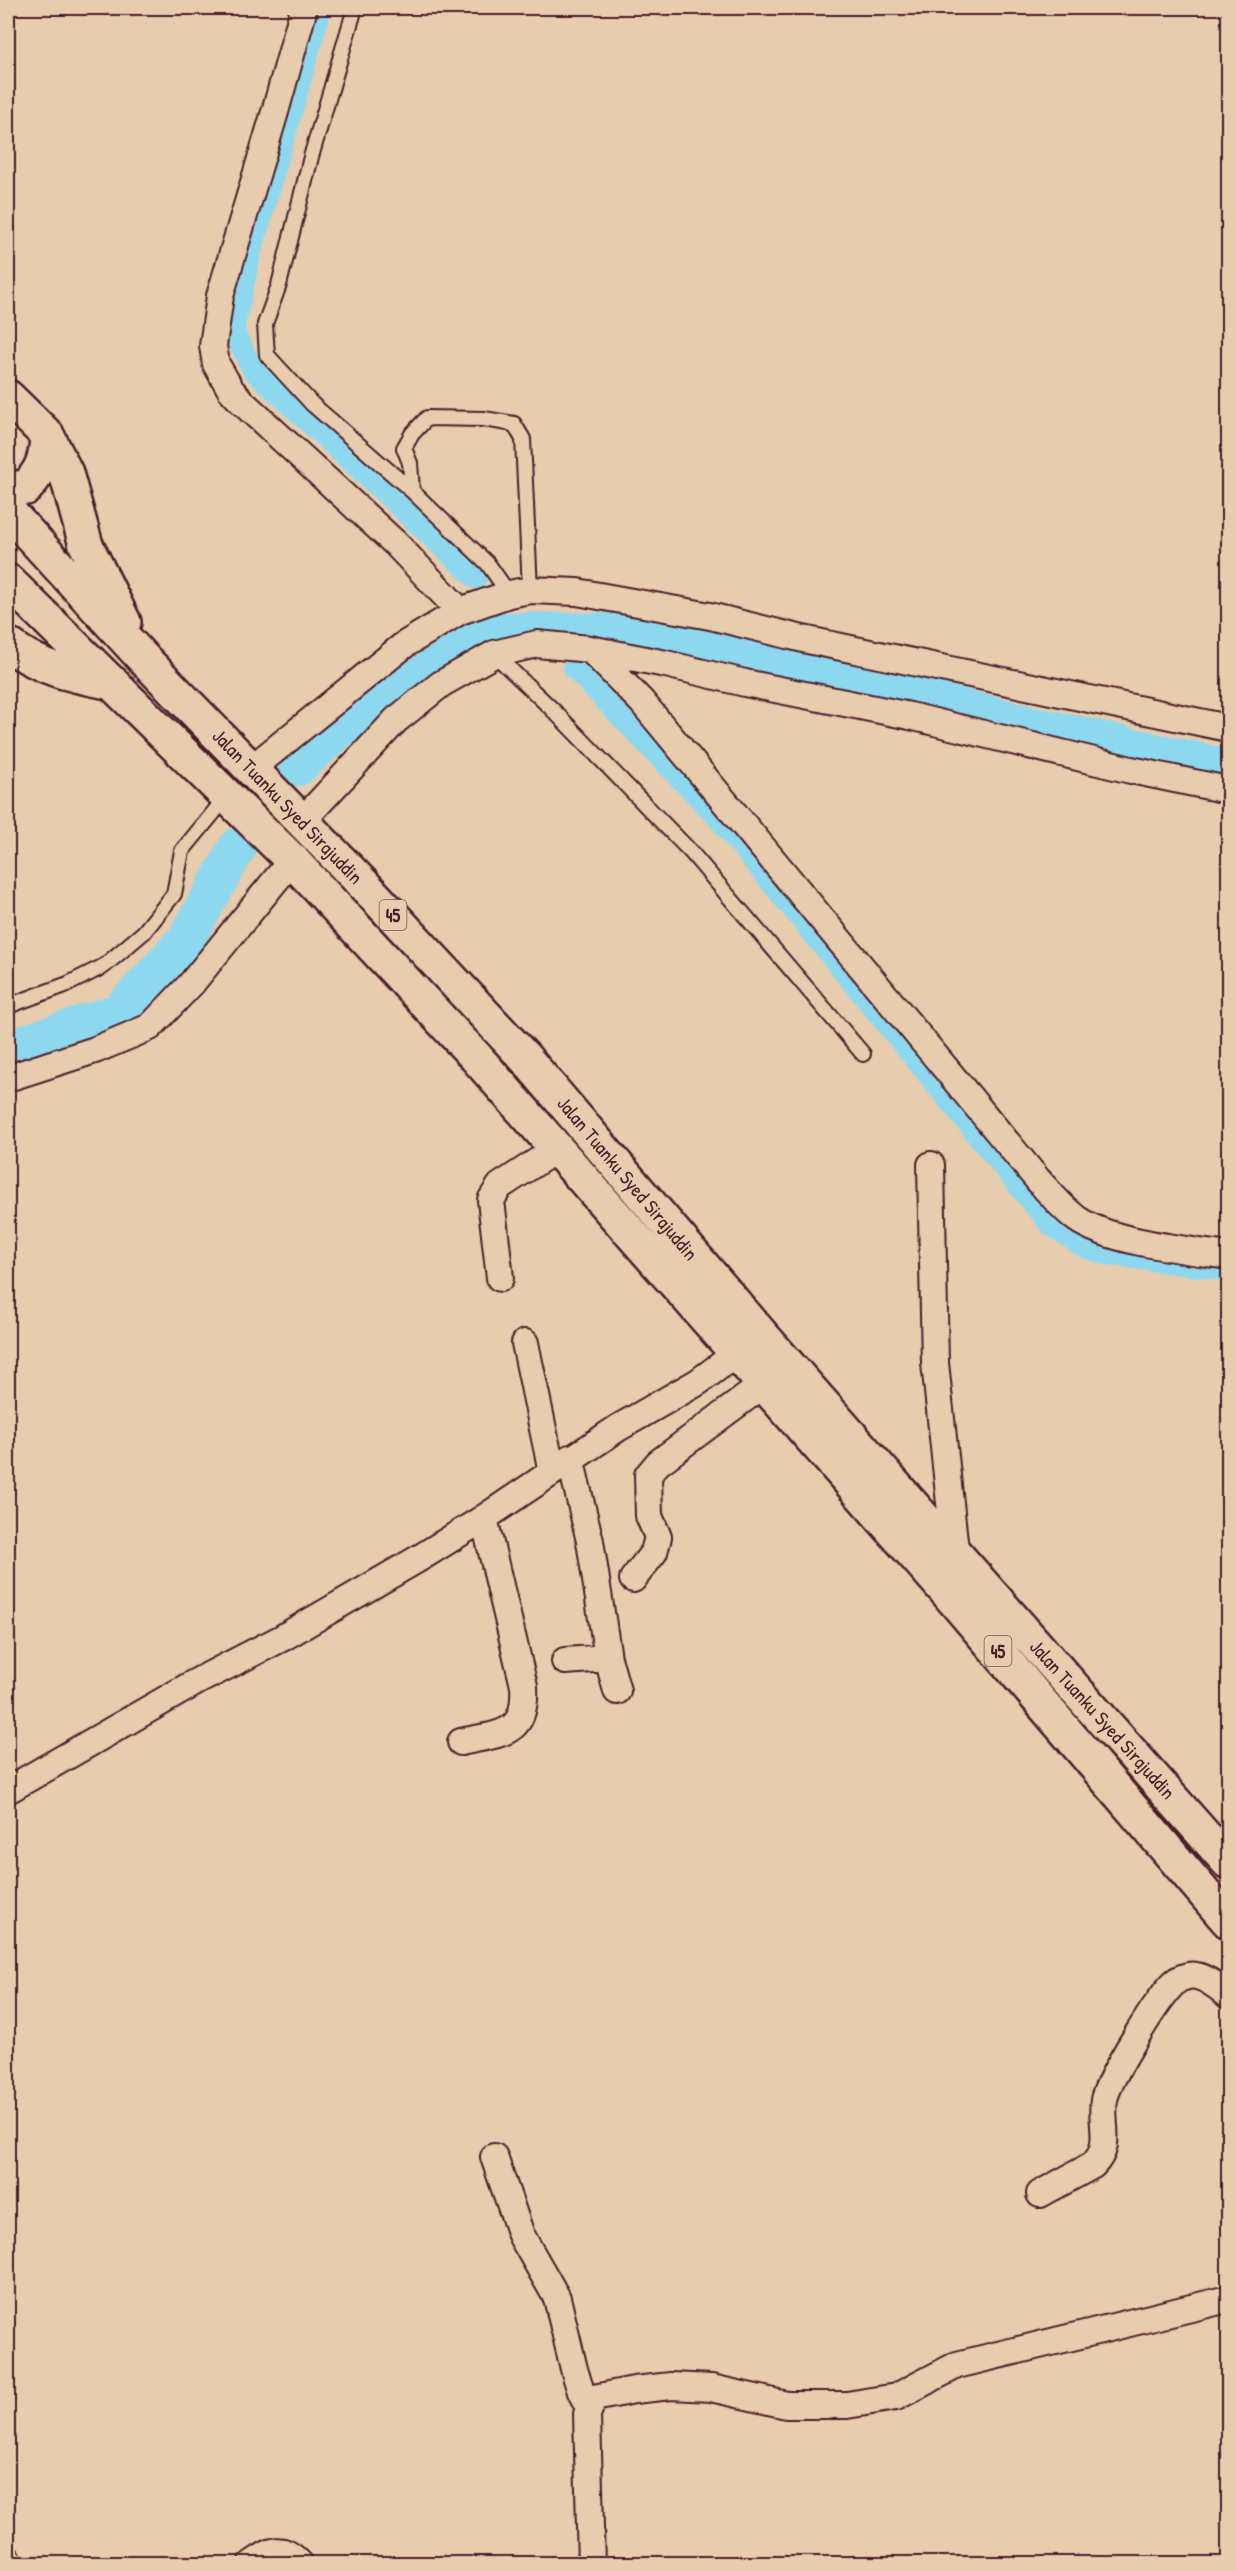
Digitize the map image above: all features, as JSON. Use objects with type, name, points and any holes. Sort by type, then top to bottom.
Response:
[{"type":"highway","points":[[8,397],[47,435],[66,473],[86,545],[141,656]]},
{"type":"highway","points":[[8,488],[26,488],[39,473],[46,455],[47,435]]},
{"type":"highway","name":"Jalan Tuanku Syed Sirajuddin","points":[[8,511],[141,656],[302,821],[526,1059],[749,1344],[764,1384],[1228,1921]]},
{"type":"highway","points":[[8,628],[26,632],[31,628],[33,621],[16,590]]},
{"type":"highway","name":"Jalan Tuanku Syed Sirajuddin","points":[[16,590],[292,860],[475,1056],[555,1150],[954,1550],[1228,1862]]},
{"type":"highway","points":[[8,644],[25,657],[59,673],[113,683]]},
{"type":"street","points":[[304,8],[220,296],[213,346],[216,364],[231,390],[243,403],[396,543],[460,611]]},
{"type":"street","points":[[252,769],[404,645],[460,611],[519,592],[577,592],[710,616],[802,639],[1228,728]]},
{"type":"street","points":[[302,821],[396,720],[441,684],[494,654],[537,644],[590,649],[910,716],[1131,770],[1228,790]]},
{"type":"street","points":[[590,649],[642,702],[1038,1180],[1077,1219],[1096,1230],[1132,1239],[1228,1256]]},
{"type":"street","points":[[8,1078],[95,1050],[150,1027],[191,984],[292,860]]},
{"type":"street","points":[[500,1278],[491,1200],[500,1186],[555,1150]]},
{"type":"street","points":[[931,1165],[935,1363],[954,1550]]},
{"type":"street","points":[[525,1343],[561,1465],[590,1541],[608,1658],[617,1691]]},
{"type":"street","points":[[8,1790],[196,1682],[347,1601],[484,1518],[561,1465],[698,1382],[749,1344]]},
{"type":"street","points":[[633,1579],[654,1552],[658,1536],[649,1516],[648,1475],[658,1463],[764,1384]]},
{"type":"street","points":[[461,1742],[511,1729],[521,1719],[525,1707],[524,1686],[484,1518]]},
{"type":"street","points":[[566,1661],[608,1658]]},
{"type":"street","points":[[1040,2194],[1100,2159],[1106,2145],[1104,2100],[1110,2085],[1128,2049],[1177,1980],[1190,1975],[1212,1983],[1228,1995]]},
{"type":"street","points":[[494,2157],[521,2235],[557,2298],[574,2369],[588,2406],[587,2468],[591,2564]]},
{"type":"street","points":[[588,2406],[594,2398],[671,2386],[711,2388],[787,2405],[847,2405],[896,2397],[957,2365],[1228,2299]]},
{"type":"street","points":[[252,2564],[273,2551],[289,2553],[300,2564]]},
{"type":"lane","points":[[355,8],[311,157],[279,285],[265,324],[267,356],[312,404],[412,491],[519,592]]},
{"type":"lane","points":[[412,491],[410,463],[404,448],[412,434],[427,418],[484,419],[514,424],[523,440],[519,592]]},
{"type":"lane","points":[[494,654],[553,710],[690,851],[863,1054]]},
{"type":"lane","points":[[8,1006],[68,984],[104,966],[144,932],[174,894],[182,851],[228,795]]},
{"type":"waterway","points":[[321,8],[249,259],[233,330],[253,370],[476,578]]},
{"type":"waterway","points":[[298,767],[348,722],[490,631],[628,632],[758,657],[1033,725],[1228,768]]},
{"type":"waterway","points":[[574,668],[720,820],[1050,1224],[1082,1246],[1106,1254],[1228,1270]]},
{"type":"waterway","points":[[8,1049],[119,1012],[187,938],[238,846]]}]
